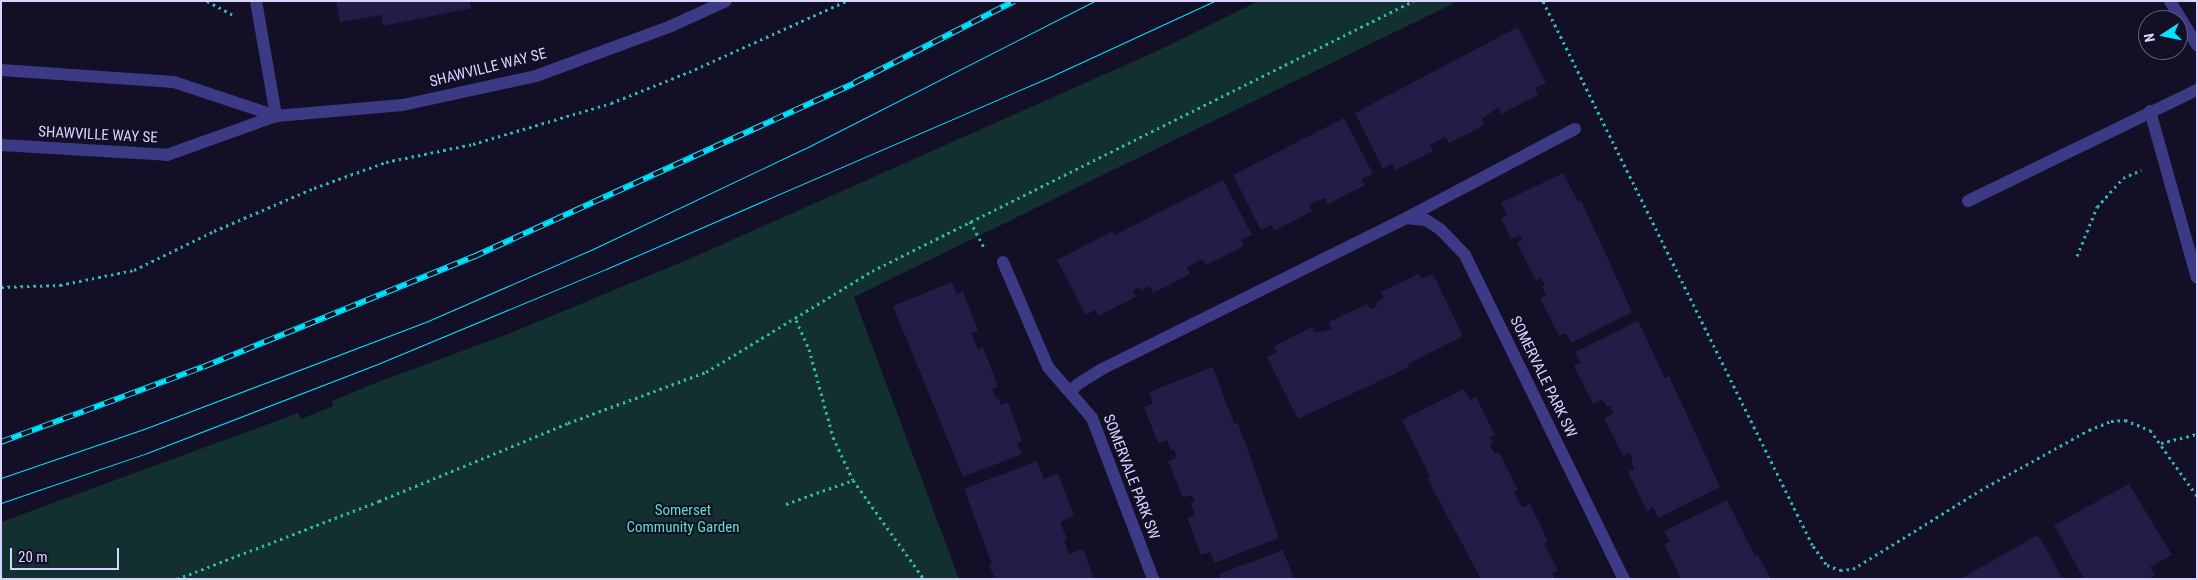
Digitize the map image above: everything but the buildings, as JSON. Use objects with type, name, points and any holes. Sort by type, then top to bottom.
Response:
[{"type":"street","points":[[256,1],[276,116]]},
{"type":"street","name":"SHAWVILLE WAY SE","points":[[1,145],[167,155],[276,116],[403,105],[536,76],[671,26],[726,1]]},
{"type":"street","points":[[2170,1],[2197,45]]},
{"type":"street","name":"SHAWVILLE WAY SE","points":[[1,70],[174,82],[276,116]]},
{"type":"street","points":[[1968,201],[2150,111],[2197,90]]},
{"type":"street","points":[[2150,111],[2197,278]]},
{"type":"street","points":[[1070,392],[1078,384],[1102,370],[1406,218],[1575,129]]},
{"type":"street","name":"SOMERVALE PARK SW","points":[[1406,218],[1426,220],[1440,228],[1465,255],[1624,579]]},
{"type":"street","name":"SOMERVALE PARK SW","points":[[1003,262],[1048,367],[1092,418],[1153,579]]},
{"type":"path","points":[[1,287],[60,285],[134,270],[214,231],[314,188],[386,162],[473,144],[611,103],[706,65],[846,1]]},
{"type":"path","points":[[177,579],[379,501],[568,423],[706,372],[796,320],[872,271],[1413,1]]},
{"type":"path","points":[[1543,1],[1814,546],[1827,565],[1840,570],[1852,569],[1995,482],[2088,430],[2111,421],[2139,423],[2161,443],[2197,496]]},
{"type":"path","points":[[2077,256],[2097,206],[2123,178],[2149,168]]},
{"type":"path","points":[[796,320],[809,349],[833,437],[853,480],[924,579]]},
{"type":"path","points":[[2161,443],[2197,434]]},
{"type":"path","points":[[786,504],[853,480]]},
{"type":"green space","name":"Somerset Community Garden","points":[[1259,1],[1458,1],[854,297],[959,579],[1,579],[1,522],[298,413],[301,419],[333,406],[332,401],[370,385],[508,334],[694,257],[1157,51]]},
{"type":"tram line","points":[[1,478],[144,429],[428,321],[593,249],[804,149],[1095,1]]},
{"type":"tram line","points":[[1,503],[147,453],[380,363],[606,269],[1054,75],[1214,1]]},
{"type":"railway","points":[[1,442],[203,367],[473,257],[854,83],[1014,1]]}]
